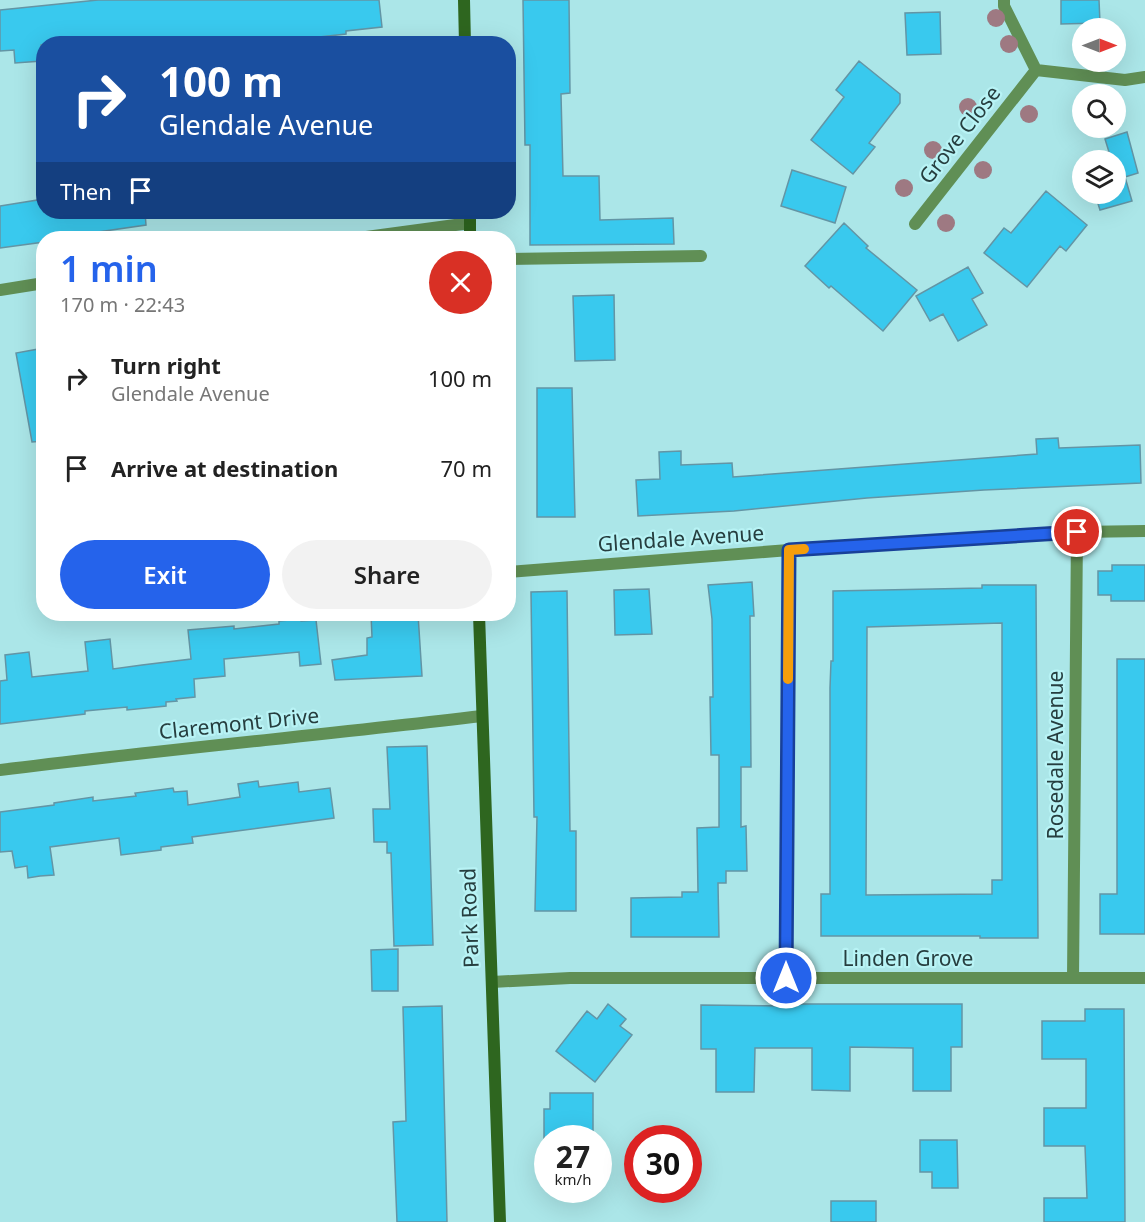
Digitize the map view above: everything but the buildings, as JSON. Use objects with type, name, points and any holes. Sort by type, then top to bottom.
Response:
[{"type":"street","points":[[464,0],[465,36]]},
{"type":"street","points":[[1004,0],[1004,6],[1036,70],[1125,80],[1145,77]]},
{"type":"street","name":"Grove Close","points":[[915,224],[1036,70]]},
{"type":"street","points":[[396,231],[459,219]]},
{"type":"street","points":[[516,259],[701,256]]},
{"type":"street","points":[[0,290],[36,283]]},
{"type":"street","name":"Glendale Avenue","points":[[516,571],[789,550],[1077,532],[1145,531]]},
{"type":"street","name":"Rosedale Avenue","points":[[1074,978],[1077,532]]},
{"type":"street","points":[[786,978],[789,550]]},
{"type":"street","name":"Park Road","points":[[479,621],[500,1222]]},
{"type":"street","name":"Claremont Drive","points":[[0,770],[482,716]]},
{"type":"street","name":"Linden Grove","points":[[492,982],[570,978],[1145,978]]},
{"type":"slow traffic","points":[[788,679],[789,550],[804,549]]},
{"type":"route","points":[[786,978],[789,550],[1077,532]]}]
